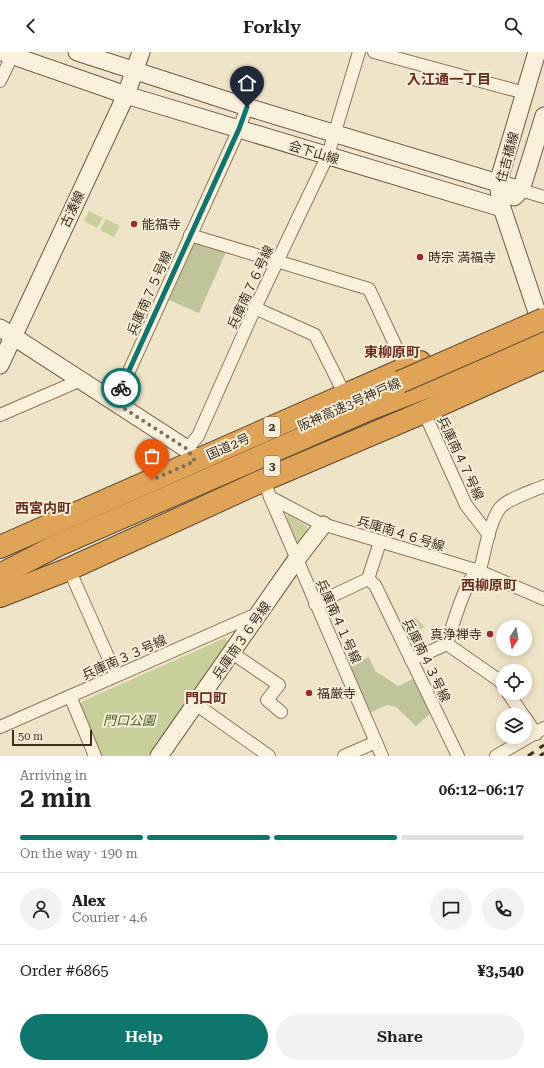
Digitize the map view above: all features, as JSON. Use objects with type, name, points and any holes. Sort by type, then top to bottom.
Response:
[{"type":"highway","name":"阪神高速3号神戸線","points":[[0,557],[542,313]]},
{"type":"highway","name":"3","points":[[403,375],[544,332]]},
{"type":"highway","name":"3","points":[[0,575],[56,546],[372,408],[544,340]]},
{"type":"highway","name":"阪神高速3号神戸線","points":[[0,584],[544,348]]},
{"type":"highway","points":[[0,596],[267,489],[424,412],[544,358]]},
{"type":"highway","name":"国道2号","points":[[0,547],[191,455],[345,395],[403,375]]},
{"type":"street","name":"会下山線","points":[[76,52],[247,107],[521,190]]},
{"type":"street","name":"古湊線","points":[[0,365],[7,332],[126,94],[140,52]]},
{"type":"street","name":"兵庫南７６号線","points":[[191,455],[255,308],[328,155],[359,52]]},
{"type":"street","points":[[374,52],[525,93]]},
{"type":"street","name":"住吉橋線","points":[[502,208],[498,182],[537,52]]},
{"type":"street","name":"会下山線","points":[[9,53],[126,94],[502,208]]},
{"type":"street","points":[[0,81],[9,53]]},
{"type":"street","name":"兵庫南７５号線","points":[[114,402],[239,129],[247,107]]},
{"type":"street","name":"住吉橋線","points":[[502,208],[521,190],[544,116]]},
{"type":"street","points":[[521,190],[544,197]]},
{"type":"street","points":[[502,208],[542,313],[544,332]]},
{"type":"street","points":[[190,235],[369,289],[403,375]]},
{"type":"street","points":[[255,308],[315,336],[345,395]]},
{"type":"street","points":[[7,332],[114,402],[191,455]]},
{"type":"street","points":[[0,415],[81,380]]},
{"type":"street","name":"兵庫南４７号線","points":[[424,412],[466,505],[489,535]]},
{"type":"street","points":[[411,660],[446,644],[471,579],[479,571],[495,516],[501,506],[544,486]]},
{"type":"street","name":"兵庫南４６号線","points":[[267,489],[323,524],[479,571],[544,598]]},
{"type":"street","name":"兵庫南４１号線","points":[[267,489],[296,560],[382,756]]},
{"type":"street","name":"兵庫南３６号線","points":[[159,756],[197,705],[296,560],[323,524]]},
{"type":"street","points":[[316,604],[368,579],[380,542]]},
{"type":"street","points":[[69,569],[116,675]]},
{"type":"street","name":"兵庫南４３号線","points":[[368,579],[375,585],[458,756]]},
{"type":"street","name":"兵庫南３３号線","points":[[0,727],[260,612]]},
{"type":"street","points":[[446,644],[496,678]]},
{"type":"street","points":[[232,653],[279,685],[267,700],[281,712]]},
{"type":"street","points":[[70,696],[90,754]]},
{"type":"street","points":[[197,705],[269,756]]},
{"type":"street","points":[[496,756],[540,731],[532,724]]},
{"type":"street","points":[[344,756],[376,742]]},
{"type":"green space","points":[[89,211],[103,218],[97,228],[84,221]]},
{"type":"green space","points":[[106,219],[120,226],[114,237],[100,230]]},
{"type":"green space","points":[[199,241],[226,252],[199,313],[169,300],[194,244]]},
{"type":"green space","points":[[289,515],[307,526],[308,534],[300,546],[294,545],[283,519]]},
{"type":"green space","points":[[415,617],[425,627],[403,637],[398,625]]},
{"type":"green space","name":"門口公園","points":[[225,638],[229,643],[148,756],[102,756],[80,706],[83,701]]},
{"type":"green space","points":[[369,657],[375,671],[398,686],[415,678],[432,712],[416,726],[396,707],[387,705],[369,713],[348,666]]},
{"type":"railway","points":[[528,756],[544,745]]},
{"type":"railway","points":[[540,756],[544,753]]},
{"type":"way so far","points":[[121,388],[114,402],[187,449],[195,461],[152,480]]},
{"type":"place","name":"能福寺","points":[[134,224]]},
{"type":"place","name":"時宗 満福寺","points":[[420,257]]},
{"type":"place","name":"真浄禅寺","points":[[490,634]]},
{"type":"place","name":"福厳寺","points":[[309,693]]},
{"type":"district","name":"入江通一丁目","points":[[449,79]]},
{"type":"district","name":"東柳原町","points":[[392,352]]},
{"type":"district","name":"西宮内町","points":[[43,508]]},
{"type":"district","name":"西柳原町","points":[[489,585]]},
{"type":"district","name":"門口町","points":[[206,698]]},
{"type":"route","points":[[121,388],[239,129],[247,107]]}]
